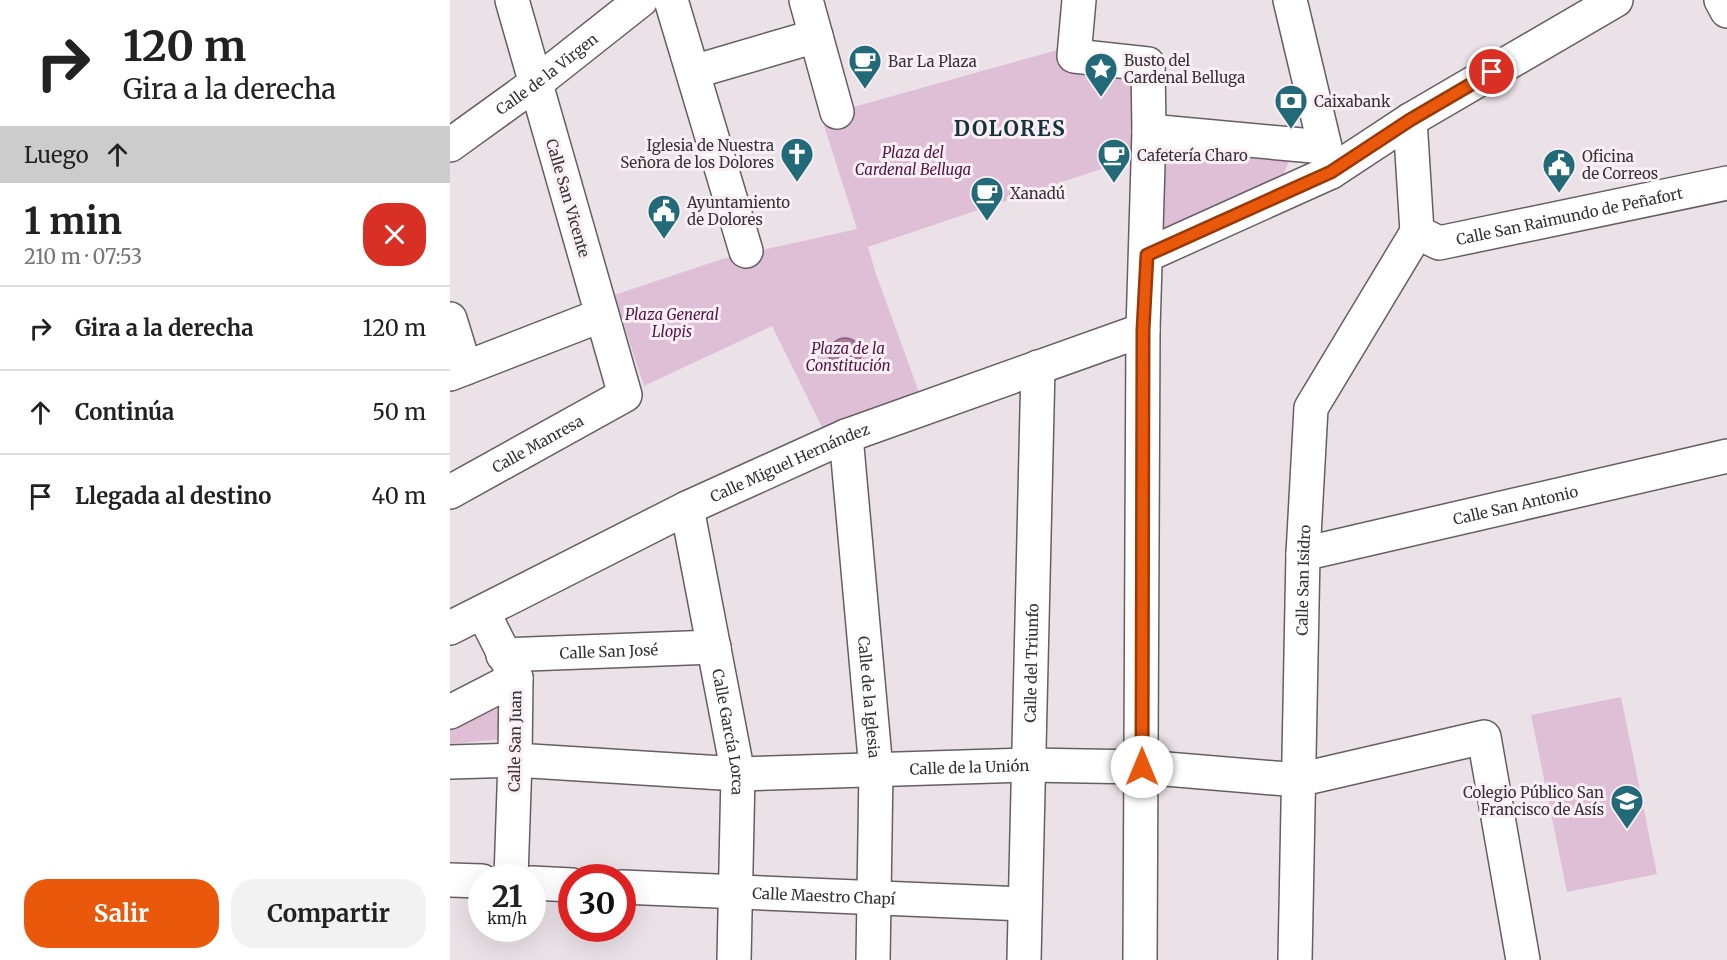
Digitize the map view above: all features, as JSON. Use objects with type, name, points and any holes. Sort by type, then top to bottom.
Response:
[{"type":"street","name":"Calle San Vicente","points":[[512,0],[625,395]]},
{"type":"street","name":"Calle de la Virgen","points":[[450,145],[536,83],[641,0]]},
{"type":"street","points":[[671,0],[746,251]]},
{"type":"street","points":[[806,0],[837,112]]},
{"type":"street","points":[[1079,0],[1074,56],[1148,64],[1147,255],[1143,330],[1140,960]]},
{"type":"street","points":[[1290,0],[1328,159]]},
{"type":"street","points":[[1147,255],[1328,159],[1410,120],[1616,0]]},
{"type":"street","points":[[1721,0],[1727,11]]},
{"type":"street","points":[[693,72],[816,36]]},
{"type":"street","points":[[1410,120],[1417,232]]},
{"type":"street","points":[[1149,131],[1328,159]]},
{"type":"street","name":"Calle San Raimundo de Peñafort","points":[[1417,232],[1439,243],[1727,183]]},
{"type":"street","name":"Calle San Isidro","points":[[1295,960],[1303,554],[1311,408],[1417,232]]},
{"type":"street","points":[[450,319],[458,371],[602,315]]},
{"type":"street","name":"Calle Miguel Hernández","points":[[450,628],[687,507],[846,436],[1143,330]]},
{"type":"street","name":"Calle del Triunfo","points":[[1024,960],[1038,367]]},
{"type":"street","name":"Calle Manresa","points":[[450,492],[625,395]]},
{"type":"street","name":"Calle de la Iglesia","points":[[846,436],[876,770],[873,960]]},
{"type":"street","name":"Calle San Antonio","points":[[1303,554],[1727,456]]},
{"type":"street","name":"Calle García Lorca","points":[[687,507],[738,774],[734,960]]},
{"type":"street","name":"Calle San Juan","points":[[483,612],[509,667],[515,760],[511,864]]},
{"type":"street","name":"Calle San José","points":[[509,667],[714,647]]},
{"type":"street","points":[[450,712],[509,667]]},
{"type":"street","name":"Calle de la Unión","points":[[450,762],[515,760],[738,774],[1029,765],[1142,767],[1298,780],[1484,737],[1523,960]]},
{"type":"street","points":[[450,880],[468,881]]},
{"type":"street","name":"Calle Maestro Chapí","points":[[636,887],[1025,904]]},
{"type":"green space","points":[[1068,47],[1143,69],[1143,155],[868,247],[920,395],[824,431],[772,326],[644,386],[614,295],[722,259],[857,229],[821,116]]},
{"type":"green space","points":[[1156,133],[1295,147],[1279,185],[1156,244]]},
{"type":"green space","points":[[505,695],[504,739],[450,744],[450,721]]},
{"type":"green space","points":[[1621,697],[1657,874],[1567,892],[1531,715]]},
{"type":"shaded area","points":[[845,338],[856,343],[861,354],[856,365],[845,370],[834,365],[829,354],[834,343]]},
{"type":"place","name":"Bar La Plaza","points":[[865,90]]},
{"type":"place","name":"Busto del Cardenal Belluga","points":[[1101,98]]},
{"type":"place","name":"Caixabank","points":[[1291,130]]},
{"type":"place","name":"Iglesia de Nuestra Señora de los Dolores","points":[[797,183]]},
{"type":"place","name":"Cafetería Charo","points":[[1114,184]]},
{"type":"place","name":"Oficina de Correos","points":[[1559,194]]},
{"type":"place","name":"Xanadú","points":[[987,222]]},
{"type":"place","name":"Ayuntamiento de Dolores","points":[[664,240]]},
{"type":"place","name":"Colegio Público San Francisco de Asís","points":[[1627,830]]},
{"type":"district","name":"DOLORES","points":[[1010,128]]},
{"type":"route","points":[[1142,767],[1143,330],[1147,255],[1331,172],[1410,120],[1492,72]]},
{"type":"park label","name":"Plaza del Cardenal Belluga","points":[[913,160]]},
{"type":"park label","name":"Plaza General Llopis","points":[[672,322]]},
{"type":"park label","name":"Plaza de la Constitución","points":[[848,356]]}]
